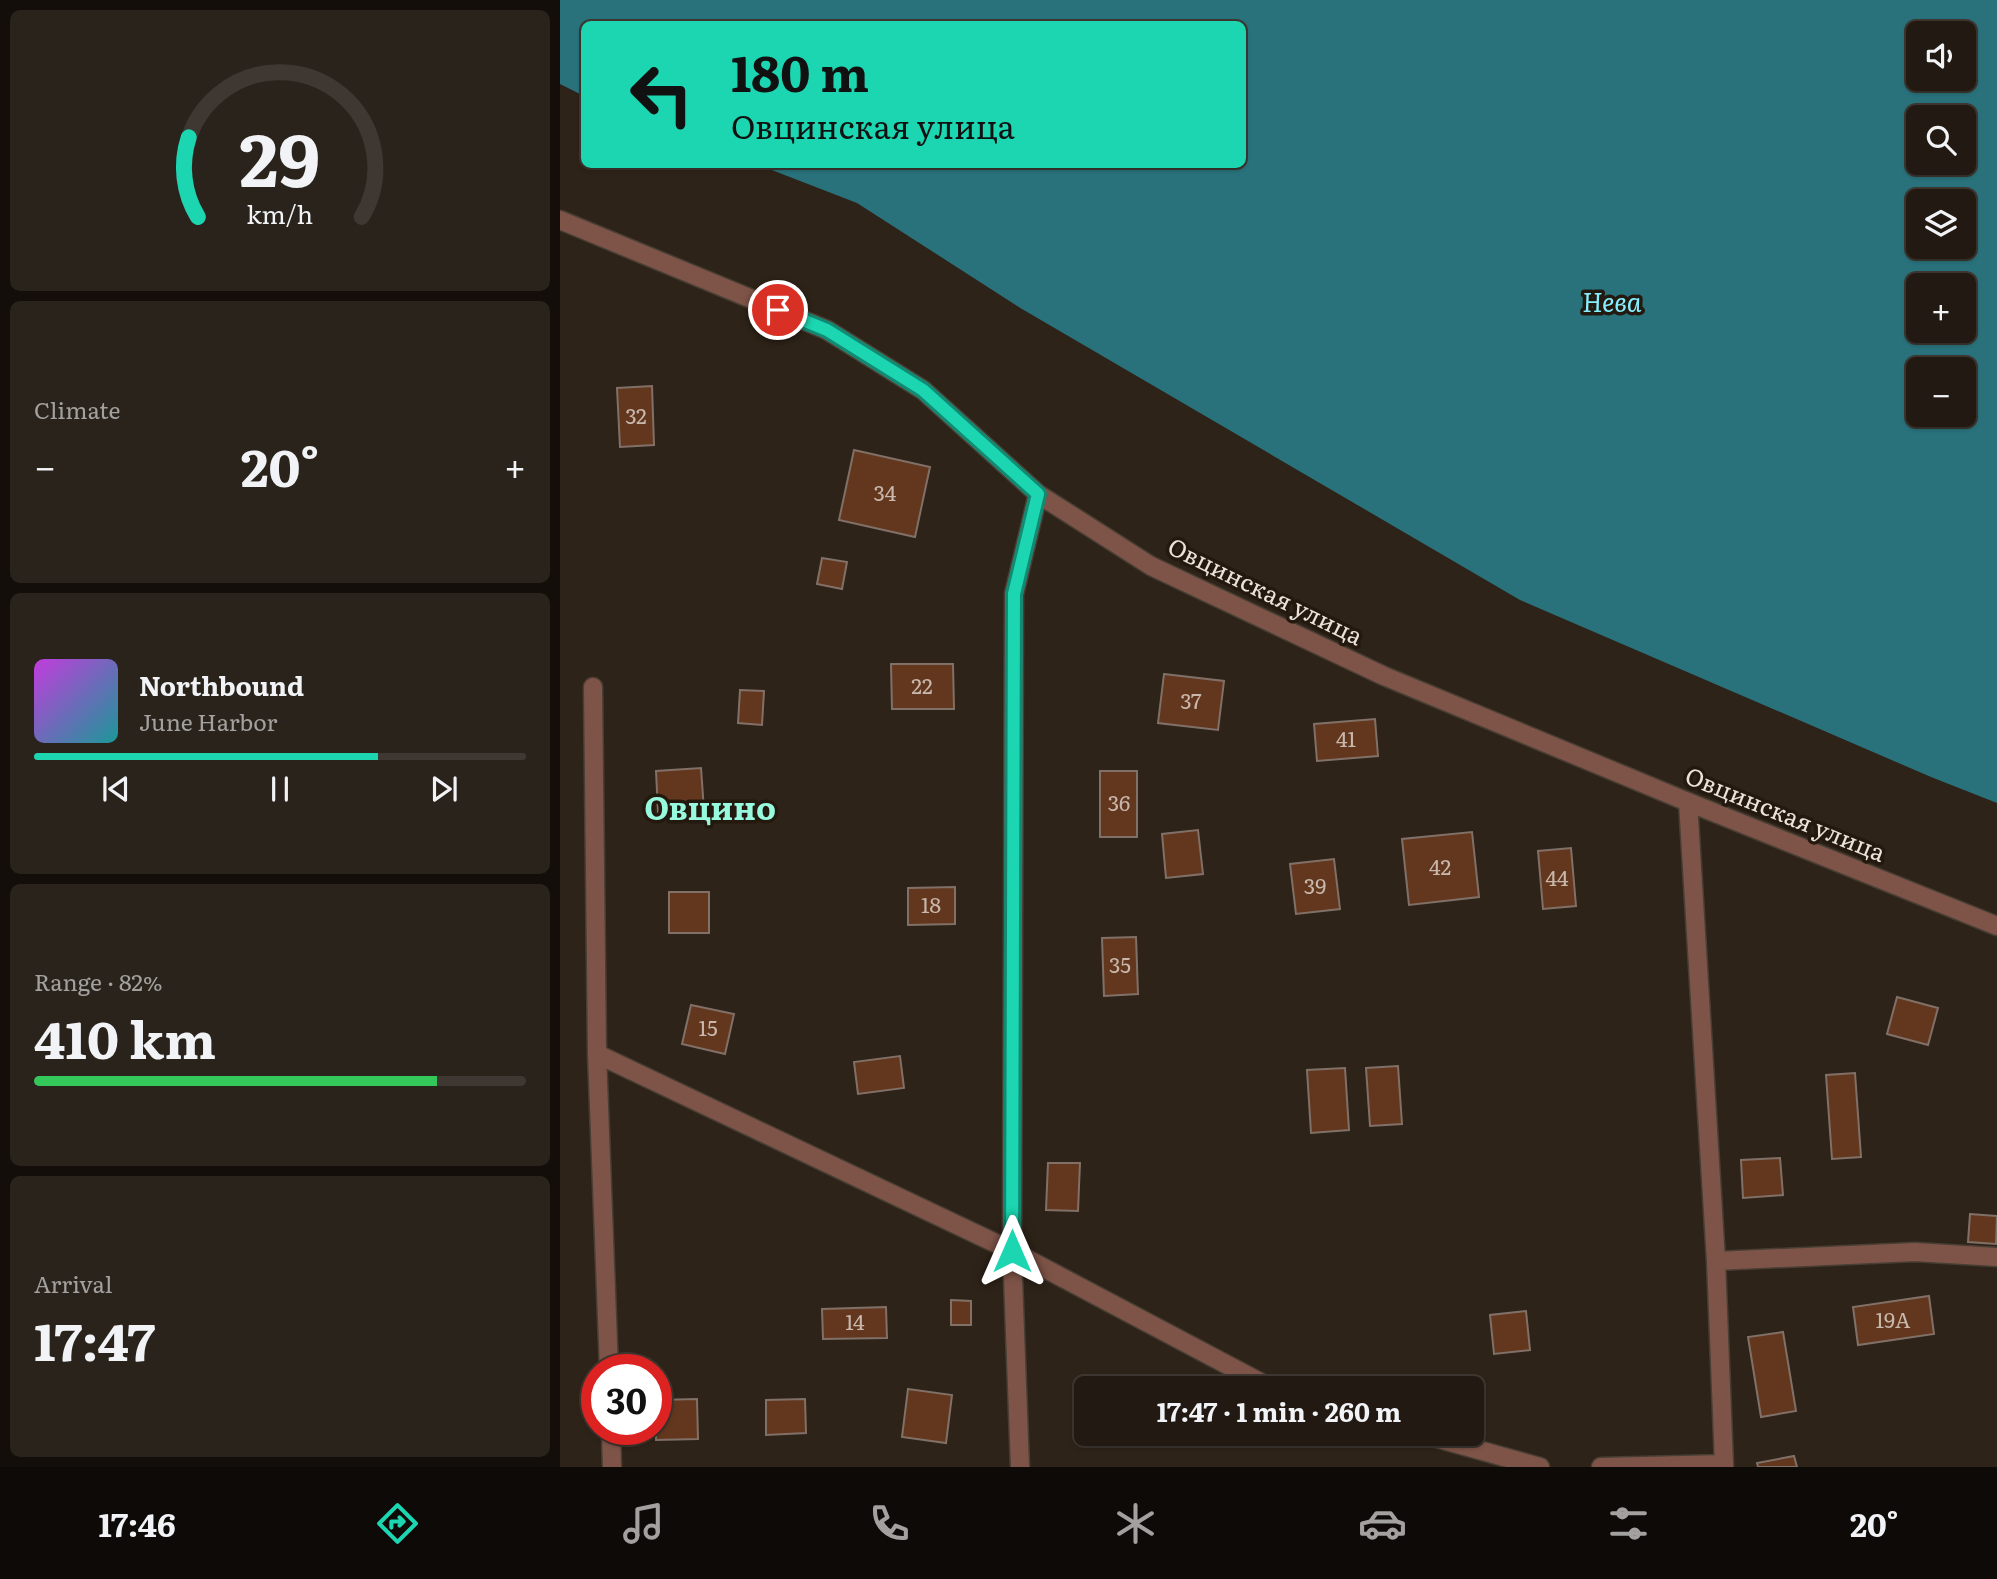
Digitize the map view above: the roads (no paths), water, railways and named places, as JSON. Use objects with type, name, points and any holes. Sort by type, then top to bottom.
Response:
[{"type":"street","name":"Овцинская улица","points":[[560,220],[827,330],[923,390],[1038,494],[1151,566],[1384,676],[1997,926]]},
{"type":"street","points":[[1020,1467],[1012,1251],[1014,594],[1038,494]]},
{"type":"street","points":[[593,687],[597,1054],[608,1354]]},
{"type":"street","points":[[1601,1467],[1724,1466],[1716,1261],[1688,802]]},
{"type":"street","points":[[597,1054],[1012,1251],[1248,1376]]},
{"type":"street","points":[[1716,1261],[1915,1252],[1997,1256]]},
{"type":"street","points":[[611,1445],[612,1467]]},
{"type":"street","points":[[1465,1446],[1540,1467]]},
{"type":"water","name":"Нева","points":[[560,0],[1997,0],[1997,803],[1520,600],[1022,309],[857,203],[767,168],[1246,168],[1246,21],[581,21],[581,94],[560,84]]},
{"type":"district","name":"Овцино","points":[[710,809]]}]
